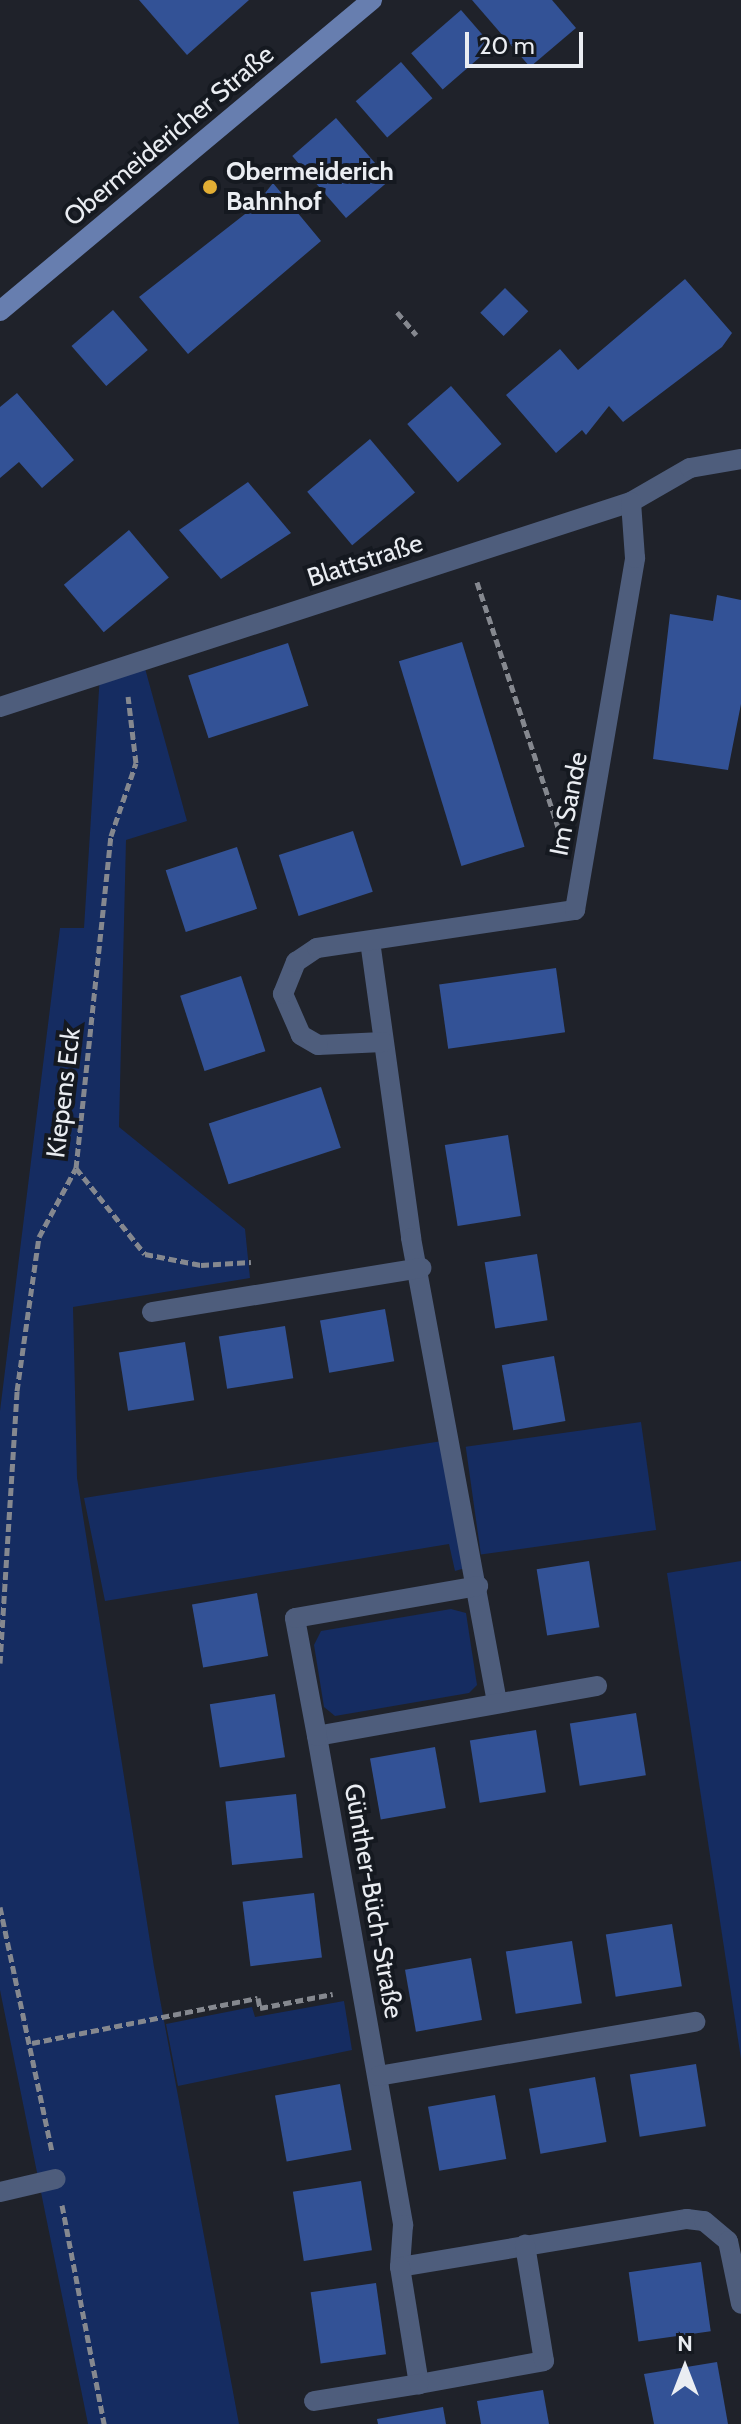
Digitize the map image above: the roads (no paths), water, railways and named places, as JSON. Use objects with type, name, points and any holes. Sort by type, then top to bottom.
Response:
[{"type":"main road","name":"Obermeidericher Straße","points":[[0,311],[372,0]]},
{"type":"street","name":"Blattstraße","points":[[0,707],[631,502],[690,468],[741,459]]},
{"type":"street","name":"Im Sande","points":[[383,1042],[318,1045],[301,1035],[285,1008],[285,981],[306,953],[575,910],[635,558],[631,502]]},
{"type":"street","points":[[370,941],[383,1042],[497,1703]]},
{"type":"street","points":[[152,1312],[421,1268]]},
{"type":"street","name":"Günther-Büch-Straße","points":[[419,2384],[400,2267],[403,2225],[295,1618],[478,1586]]},
{"type":"street","points":[[317,1736],[597,1686]]},
{"type":"street","points":[[378,2076],[695,2022]]},
{"type":"street","points":[[0,2192],[56,2179]]},
{"type":"street","points":[[400,2267],[525,2245],[704,2221],[728,2241],[741,2304]]},
{"type":"street","points":[[314,2401],[544,2361],[525,2245]]},
{"type":"place","name":"Obermeiderich Bahnhof","points":[[210,187]]}]
